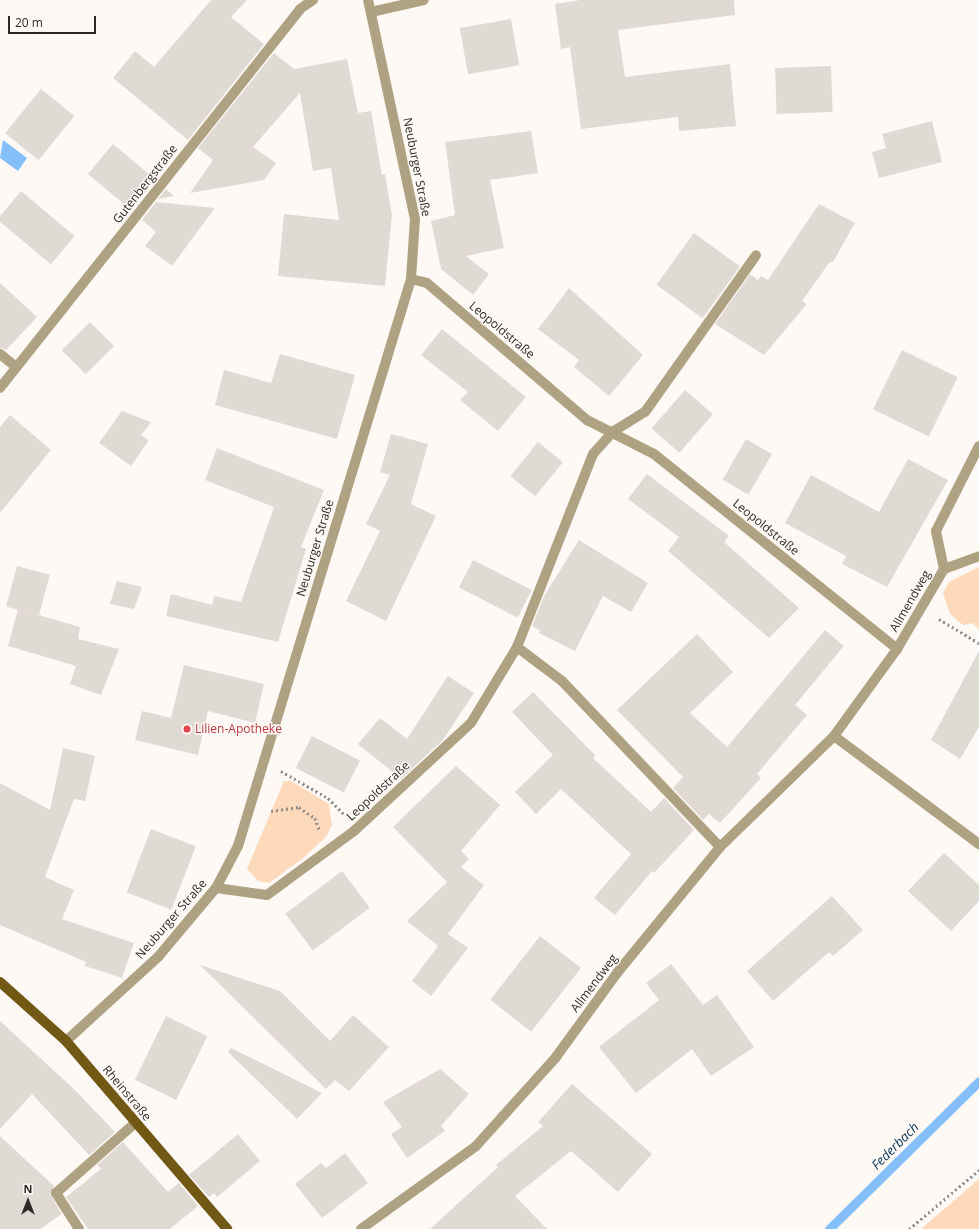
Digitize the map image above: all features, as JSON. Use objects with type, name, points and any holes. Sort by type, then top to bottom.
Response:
[{"type":"main road","name":"Rheinstraße","points":[[0,982],[66,1041],[227,1229]]},
{"type":"street","name":"Gutenbergstraße","points":[[0,388],[300,9],[314,0]]},
{"type":"street","name":"Neuburger Straße","points":[[66,1041],[158,957],[216,888],[238,846],[411,279],[415,219],[368,0]]},
{"type":"street","points":[[371,12],[424,0]]},
{"type":"street","name":"Leopoldstraße","points":[[216,888],[267,895],[336,846],[354,831],[470,723],[517,647],[593,454],[614,431],[645,412],[756,255]]},
{"type":"street","name":"Leopoldstraße","points":[[411,279],[427,283],[587,420],[614,431],[654,454],[897,649]]},
{"type":"street","points":[[0,354],[16,367]]},
{"type":"street","name":"Allmendweg","points":[[362,1229],[476,1146],[556,1057],[617,973],[720,847],[834,736],[897,649],[944,568],[936,530],[979,446]]},
{"type":"street","points":[[944,568],[979,556]]},
{"type":"street","points":[[517,647],[562,681],[720,847]]},
{"type":"street","points":[[834,736],[979,844]]},
{"type":"street","points":[[79,1229],[56,1193],[135,1123]]},
{"type":"path","points":[[959,630],[979,643]]},
{"type":"path","points":[[263,762],[328,798],[342,811],[354,831]]},
{"type":"path","points":[[248,810],[299,807],[315,818],[319,830],[336,846]]},
{"type":"path","points":[[909,1229],[979,1170]]},
{"type":"shaded area","points":[[979,567],[979,629],[972,623],[963,625],[950,614],[943,593],[949,582]]},
{"type":"shaded area","points":[[284,781],[291,781],[329,804],[332,825],[326,837],[302,859],[269,883],[258,881],[247,869]]},
{"type":"shaded area","points":[[979,1179],[979,1229],[921,1229]]},
{"type":"water","points":[[3,140],[27,158],[18,171],[0,158]]},
{"type":"building","points":[[211,0],[247,0],[231,17],[264,44],[188,140],[113,78],[135,51],[154,67]]},
{"type":"building","points":[[580,0],[734,0],[735,15],[618,30],[625,77],[730,64],[736,126],[679,131],[678,117],[581,129],[570,47],[561,49],[555,4]]},
{"type":"building","points":[[511,19],[519,65],[468,74],[460,28]]},
{"type":"building","points":[[274,53],[294,69],[347,59],[358,113],[371,111],[382,175],[385,174],[392,215],[385,286],[278,276],[284,214],[339,220],[331,168],[313,171],[300,93],[253,147],[276,163],[264,180],[190,193],[213,160],[198,148]]},
{"type":"building","points":[[831,66],[833,112],[777,114],[775,68]]},
{"type":"building","points":[[41,89],[74,116],[39,160],[5,133]]},
{"type":"building","points":[[932,121],[942,162],[879,178],[872,152],[886,148],[882,134]]},
{"type":"building","points":[[531,131],[538,173],[490,180],[504,248],[466,256],[489,274],[473,295],[441,269],[431,221],[455,215],[445,142]]},
{"type":"building","points":[[113,144],[156,180],[131,210],[88,174]]},
{"type":"building","points":[[166,189],[174,196],[158,199]]},
{"type":"building","points":[[21,191],[75,236],[51,264],[0,222],[0,216]]},
{"type":"building","points":[[156,202],[215,208],[172,266],[145,246],[156,232],[142,220]]},
{"type":"building","points":[[819,204],[855,223],[833,262],[829,263],[802,301],[807,304],[764,355],[715,324],[750,274],[758,280],[761,276],[768,280]]},
{"type":"building","points":[[694,233],[740,267],[702,318],[656,285]]},
{"type":"building","points":[[0,283],[37,317],[6,350],[0,348]]},
{"type":"building","points":[[569,288],[643,355],[609,396],[574,367],[579,360],[538,329]]},
{"type":"building","points":[[90,322],[114,346],[86,374],[62,350]]},
{"type":"building","points":[[442,329],[526,397],[498,431],[460,400],[468,392],[421,355]]},
{"type":"building","points":[[902,350],[958,377],[929,436],[873,409]]},
{"type":"building","points":[[280,354],[355,375],[337,439],[215,405],[224,370],[271,383]]},
{"type":"building","points":[[685,390],[713,414],[679,453],[652,428]]},
{"type":"building","points":[[122,411],[151,422],[141,435],[149,440],[131,466],[99,443]]},
{"type":"building","points":[[10,415],[51,450],[0,513],[0,427]]},
{"type":"building","points":[[391,434],[428,444],[411,504],[436,516],[386,621],[346,601],[380,531],[366,524],[390,475],[380,472]]},
{"type":"building","points":[[746,439],[772,454],[748,495],[722,480]]},
{"type":"building","points":[[538,442],[563,462],[535,496],[510,476]]},
{"type":"building","points":[[217,448],[324,490],[301,547],[306,549],[278,642],[166,616],[171,594],[212,605],[214,596],[241,602],[274,507],[205,480]]},
{"type":"building","points":[[908,459],[948,480],[887,587],[842,564],[846,556],[785,523],[811,475],[879,512]]},
{"type":"building","points":[[647,474],[729,536],[724,542],[799,608],[769,638],[668,551],[679,537],[628,499]]},
{"type":"building","points":[[579,540],[648,583],[631,612],[603,596],[575,651],[539,633],[540,630],[532,626],[544,596]]},
{"type":"building","points":[[473,560],[532,590],[518,618],[459,588]]},
{"type":"building","points":[[17,566],[50,575],[39,615],[6,607]]},
{"type":"building","points":[[117,581],[142,587],[134,609],[110,604]]},
{"type":"building","points":[[18,609],[80,627],[78,639],[119,649],[101,695],[70,684],[76,666],[8,646]]},
{"type":"building","points":[[825,630],[844,646],[795,705],[807,715],[757,774],[761,778],[720,823],[709,814],[703,820],[673,788],[683,777],[617,710],[697,634],[733,672],[690,713],[727,747]]},
{"type":"building","points":[[979,651],[979,727],[960,759],[931,740]]},
{"type":"building","points":[[184,665],[264,684],[255,723],[208,711],[198,755],[135,740],[142,711],[171,718]]},
{"type":"building","points":[[448,676],[474,693],[443,740],[401,779],[358,744],[380,718],[407,739]]},
{"type":"building","points":[[533,692],[595,755],[593,758],[651,812],[664,798],[694,830],[654,873],[652,871],[615,915],[594,898],[631,854],[561,789],[536,814],[515,792],[553,755],[512,712]]},
{"type":"building","points":[[312,736],[360,761],[344,793],[296,768]]},
{"type":"building","points":[[63,748],[95,756],[85,801],[74,799],[45,877],[74,890],[62,919],[134,943],[122,978],[85,966],[86,962],[0,925],[0,783],[50,810]]},
{"type":"building","points":[[456,766],[500,805],[461,851],[469,859],[461,867],[484,885],[448,934],[468,948],[431,996],[412,981],[438,946],[407,921],[447,882],[393,827]]},
{"type":"building","points":[[151,829],[196,846],[171,910],[127,892]]},
{"type":"building","points":[[944,853],[979,885],[979,901],[951,931],[908,891]]},
{"type":"building","points":[[342,871],[370,908],[313,950],[285,914]]},
{"type":"building","points":[[832,896],[863,930],[833,956],[829,952],[773,1001],[747,971]]},
{"type":"building","points":[[540,936],[581,968],[531,1032],[490,1000]]},
{"type":"building","points":[[671,964],[703,1005],[717,995],[754,1047],[711,1076],[692,1049],[636,1093],[599,1047],[659,1000],[646,983]]},
{"type":"building","points":[[200,965],[280,991],[330,1041],[353,1015],[389,1047],[349,1091],[335,1080],[326,1089]]},
{"type":"building","points":[[166,1016],[207,1036],[176,1100],[135,1080]]},
{"type":"building","points":[[0,1021],[76,1091],[115,1132],[89,1155],[32,1094],[0,1129]]},
{"type":"building","points":[[231,1048],[322,1093],[297,1119],[228,1052]]},
{"type":"building","points":[[440,1069],[469,1094],[441,1126],[445,1131],[407,1158],[391,1134],[402,1127],[383,1102]]},
{"type":"building","points":[[572,1084],[652,1154],[618,1192],[571,1151],[515,1196],[547,1229],[430,1229],[498,1167],[496,1165],[543,1126],[538,1122]]},
{"type":"building","points":[[238,1134],[260,1161],[217,1197],[214,1193],[209,1197],[189,1175]]},
{"type":"building","points":[[0,1136],[54,1186],[50,1194],[62,1214],[40,1229],[0,1229]]},
{"type":"building","points":[[123,1142],[168,1192],[179,1183],[198,1206],[170,1229],[88,1229],[66,1197],[101,1169],[97,1165]]},
{"type":"building","points":[[345,1153],[368,1183],[322,1218],[295,1184],[321,1163],[326,1168]]},
{"type":"waterway","name":"Federbach","points":[[829,1229],[979,1081]]},
{"type":"place","name":"Lilien-Apotheke","points":[[187,729]]}]
